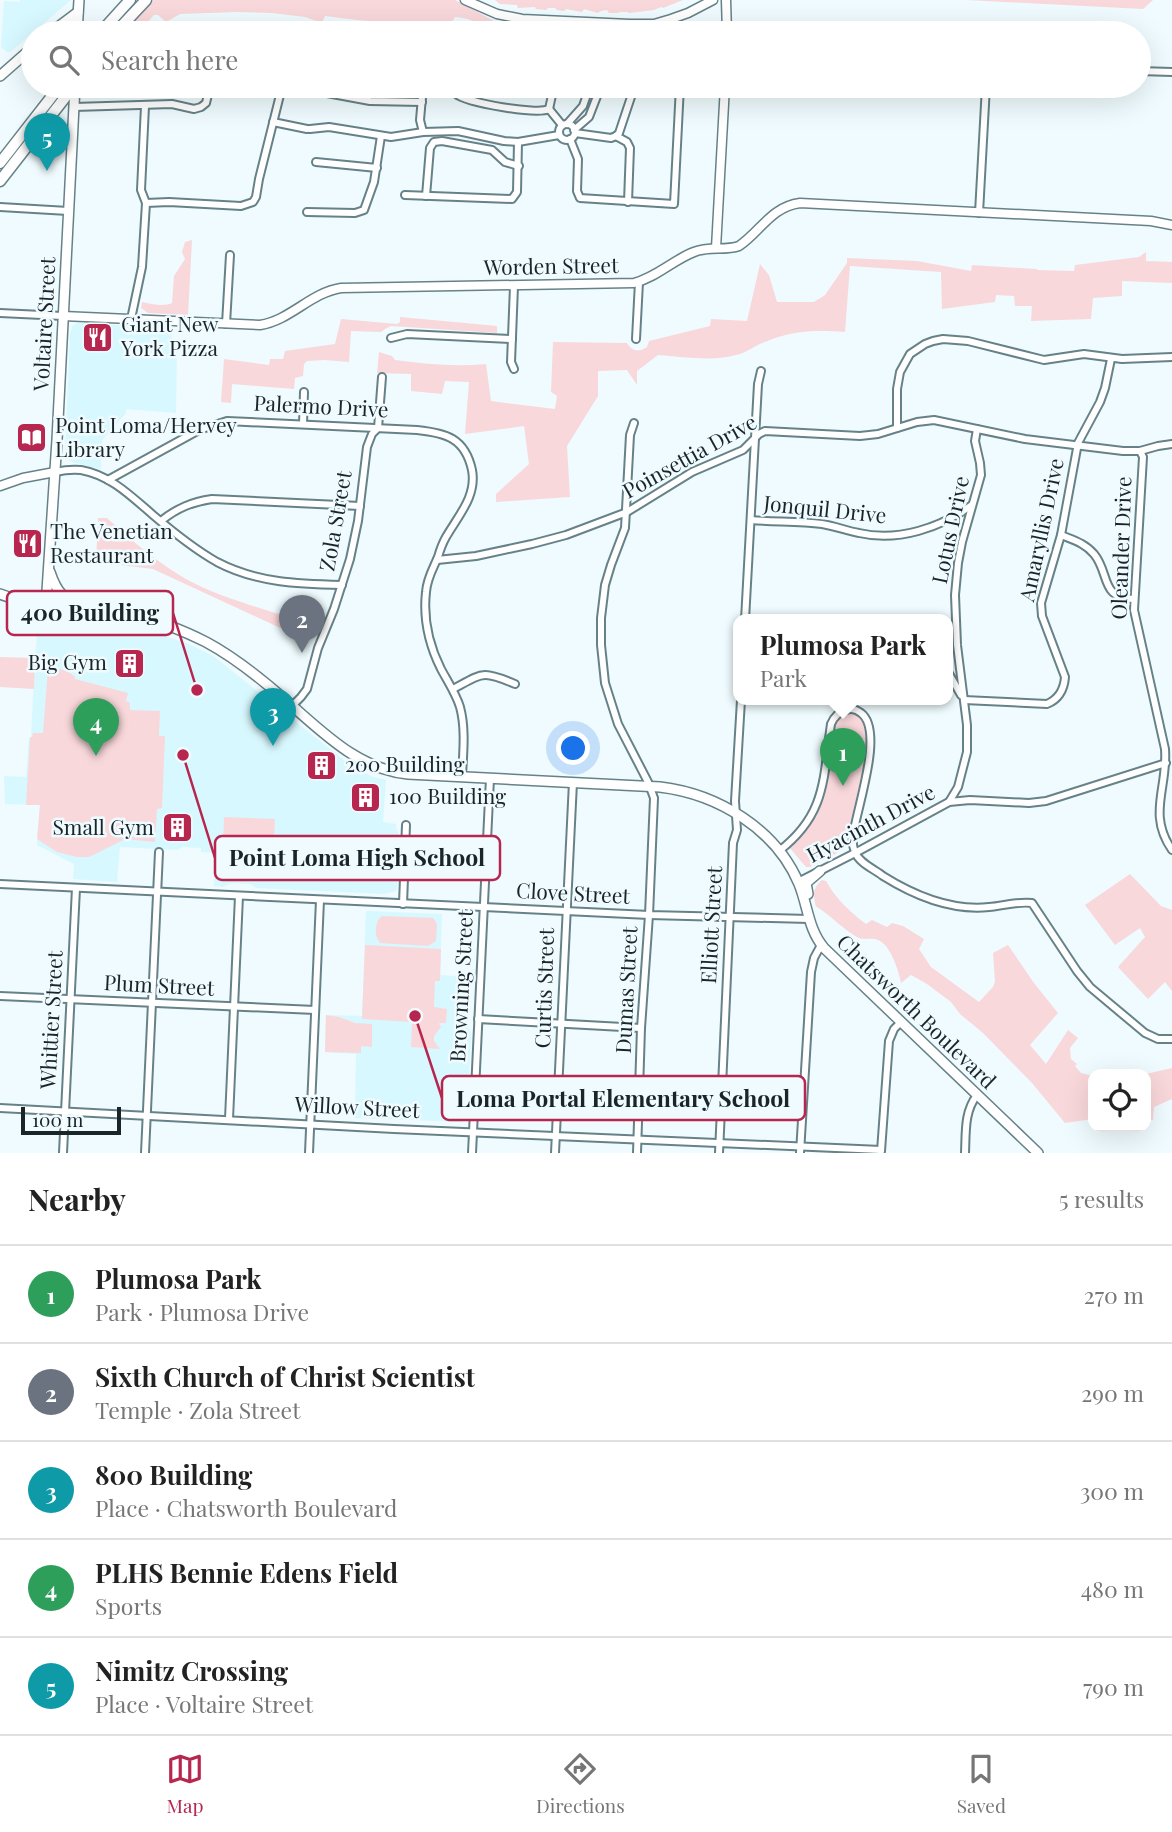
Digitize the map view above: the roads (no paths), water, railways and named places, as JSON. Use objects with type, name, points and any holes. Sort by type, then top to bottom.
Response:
[{"type":"main road","points":[[78,21],[79,0]]},
{"type":"main road","points":[[111,21],[130,0]]},
{"type":"main road","points":[[127,21],[146,0]]},
{"type":"main road","points":[[66,21],[78,12]]},
{"type":"main road","points":[[0,76],[21,58]]},
{"type":"main road","points":[[0,163],[51,98]]},
{"type":"main road","points":[[0,181],[65,98]]},
{"type":"main road","name":"Voltaire Street","points":[[46,606],[74,98]]},
{"type":"main road","points":[[49,565],[54,584],[64,598],[79,605],[109,608],[116,615]]},
{"type":"main road","name":"Chatsworth Boulevard","points":[[0,594],[26,603],[149,620],[197,638],[242,665],[340,746],[365,763],[395,772],[651,787],[691,793],[715,802],[761,832],[779,851],[798,881],[813,932],[821,945],[1038,1153]]},
{"type":"main road","points":[[808,914],[806,883],[820,871]]},
{"type":"street","points":[[465,0],[496,14],[557,21]]},
{"type":"street","points":[[663,21],[688,13],[713,0]]},
{"type":"street","points":[[726,0],[727,21]]},
{"type":"street","points":[[1151,71],[1172,72]]},
{"type":"street","points":[[74,103],[145,106],[172,104],[194,109],[201,107],[208,98]]},
{"type":"street","points":[[146,203],[250,204],[256,197],[278,98]]},
{"type":"street","points":[[354,98],[422,102]]},
{"type":"street","points":[[422,98],[420,120],[423,132]]},
{"type":"street","points":[[463,98],[541,112],[549,109],[553,98]]},
{"type":"street","points":[[559,135],[559,130],[583,106],[586,98]]},
{"type":"street","points":[[273,122],[308,129],[328,127],[397,137],[423,132],[458,131],[504,141],[519,142],[559,135],[565,140],[589,117],[596,98]]},
{"type":"street","points":[[573,134],[611,138],[616,136],[631,98]]},
{"type":"street","points":[[549,109],[565,125],[572,126],[578,159],[578,197],[674,204],[679,98]]},
{"type":"street","points":[[716,248],[724,98]]},
{"type":"street","points":[[979,213],[985,98]]},
{"type":"street","points":[[131,319],[142,268],[146,203],[141,190],[145,106]]},
{"type":"street","points":[[307,212],[355,213],[366,207],[381,136]]},
{"type":"street","points":[[616,136],[627,142],[630,148],[628,202]]},
{"type":"street","points":[[426,196],[430,148],[432,143],[437,141],[492,150],[505,162],[519,166]]},
{"type":"street","points":[[405,195],[510,200],[517,192],[519,142]]},
{"type":"street","points":[[316,162],[376,168]]},
{"type":"street","name":"Worden Street","points":[[0,313],[260,325],[285,317],[317,295],[341,288],[639,282],[656,275],[691,253],[732,248],[742,244],[775,212],[785,206],[797,204],[1151,221],[1172,225]]},
{"type":"street","points":[[0,206],[68,211]]},
{"type":"street","points":[[226,324],[230,255]]},
{"type":"street","points":[[636,340],[639,282]]},
{"type":"street","points":[[514,286],[514,369]]},
{"type":"street","points":[[391,338],[407,334],[512,339]]},
{"type":"street","points":[[897,428],[900,372],[910,354],[933,341],[968,341],[1044,360],[1091,353],[1111,359],[1172,357]]},
{"type":"street","name":"Amaryllis Drive","points":[[964,700],[1047,704],[1054,701],[1064,685],[1065,677],[1042,616],[1041,603],[1061,535],[1078,446],[1105,388],[1111,359]]},
{"type":"street","points":[[745,614],[754,439],[761,371]]},
{"type":"street","name":"Zola Street","points":[[292,706],[307,689],[355,542],[367,447],[372,434],[378,428],[383,377]]},
{"type":"street","points":[[303,424],[304,392]]},
{"type":"street","name":"Poinsettia Drive","points":[[437,560],[475,556],[532,544],[575,532],[627,512],[692,472],[743,450],[765,431],[860,436],[933,420],[1025,439],[1123,451],[1140,451],[1172,444]]},
{"type":"street","name":"Palermo Drive","points":[[108,480],[199,430],[234,421],[378,428],[447,435],[459,443],[469,459],[473,474],[466,506],[444,540],[437,560]]},
{"type":"street","points":[[634,423],[630,435],[625,530],[611,565],[603,600],[600,632],[605,683],[618,724],[651,787]]},
{"type":"street","name":"Lotus Drive","points":[[949,802],[958,787],[967,752],[955,596],[958,563],[981,471],[975,441],[977,429]]},
{"type":"street","name":"Oleander Drive","points":[[1140,451],[1143,457],[1134,599],[1135,622],[1165,750],[1166,763],[1158,811],[1164,837],[1172,850]]},
{"type":"street","points":[[0,486],[23,478],[71,469],[82,470],[121,488],[185,541],[209,557],[245,574],[280,582],[342,585]]},
{"type":"street","points":[[161,521],[179,508],[212,499],[360,506]]},
{"type":"street","name":"Jonquil Drive","points":[[751,520],[825,525],[861,534],[890,536],[931,527],[972,505]]},
{"type":"street","points":[[1061,535],[1080,542],[1094,553],[1117,597],[1134,599]]},
{"type":"street","points":[[437,560],[428,579],[426,622],[435,656],[460,708],[461,776]]},
{"type":"street","points":[[453,689],[486,674],[515,684]]},
{"type":"street","points":[[953,681],[964,700]]},
{"type":"street","name":"Elliott Street","points":[[719,1153],[733,844],[737,830],[735,813],[741,705]]},
{"type":"street","points":[[779,851],[798,834],[812,815],[823,784],[831,724],[840,713],[852,709],[858,711],[865,717],[870,729],[864,787],[853,838],[855,853],[863,863],[903,888],[939,902],[987,907],[1031,903],[1090,987],[1145,1033],[1158,1039],[1172,1040]]},
{"type":"street","name":"Hyacinth Drive","points":[[798,881],[949,802],[1046,801],[1166,763]]},
{"type":"street","name":"Browning Street","points":[[472,1153],[490,778]]},
{"type":"street","name":"Curtis Street","points":[[555,1153],[573,782]]},
{"type":"street","name":"Dumas Street","points":[[637,1153],[654,798],[651,787]]},
{"type":"street","points":[[403,904],[406,825]]},
{"type":"street","points":[[145,1153],[159,852]]},
{"type":"street","name":"Clove Street","points":[[0,884],[649,915],[730,917],[808,914]]},
{"type":"street","name":"Whittier Street","points":[[63,1153],[76,888]]},
{"type":"street","points":[[229,1119],[239,896]]},
{"type":"street","points":[[309,1153],[320,900]]},
{"type":"street","points":[[800,1150],[811,972],[821,945]]},
{"type":"street","name":"Plum Street","points":[[0,996],[316,1010]]},
{"type":"street","points":[[478,1019],[642,1028]]},
{"type":"street","points":[[881,1151],[889,1041],[894,1029],[901,1022]]},
{"type":"street","points":[[965,1153],[967,1117],[977,1095]]},
{"type":"street","name":"Willow Street","points":[[0,1108],[720,1142],[800,1150],[881,1151]]},
{"type":"place","name":"Nimitz Crossing","points":[[47,171]]},
{"type":"place","name":"Giant New York Pizza","points":[[98,337]]},
{"type":"place","name":"Point Loma/Hervey Library","points":[[32,438]]},
{"type":"place","name":"The Venetian Restaurant","points":[[27,544]]},
{"type":"place","name":"Sixth Church of Christ Scientist","points":[[302,653]]},
{"type":"place","name":"Big Gym","points":[[130,663]]},
{"type":"place","name":"400 Building","points":[[197,690]]},
{"type":"place","name":"800 Building","points":[[273,746]]},
{"type":"place","name":"Point Loma High School","points":[[183,755]]},
{"type":"place","name":"PLHS Bennie Edens Field","points":[[96,756]]},
{"type":"place","name":"200 Building","points":[[322,765]]},
{"type":"place","name":"Plumosa Park","points":[[843,786]]},
{"type":"place","name":"100 Building","points":[[366,797]]},
{"type":"place","name":"Small Gym","points":[[177,828]]},
{"type":"place","name":"Loma Portal Elementary School","points":[[415,1016]]}]
